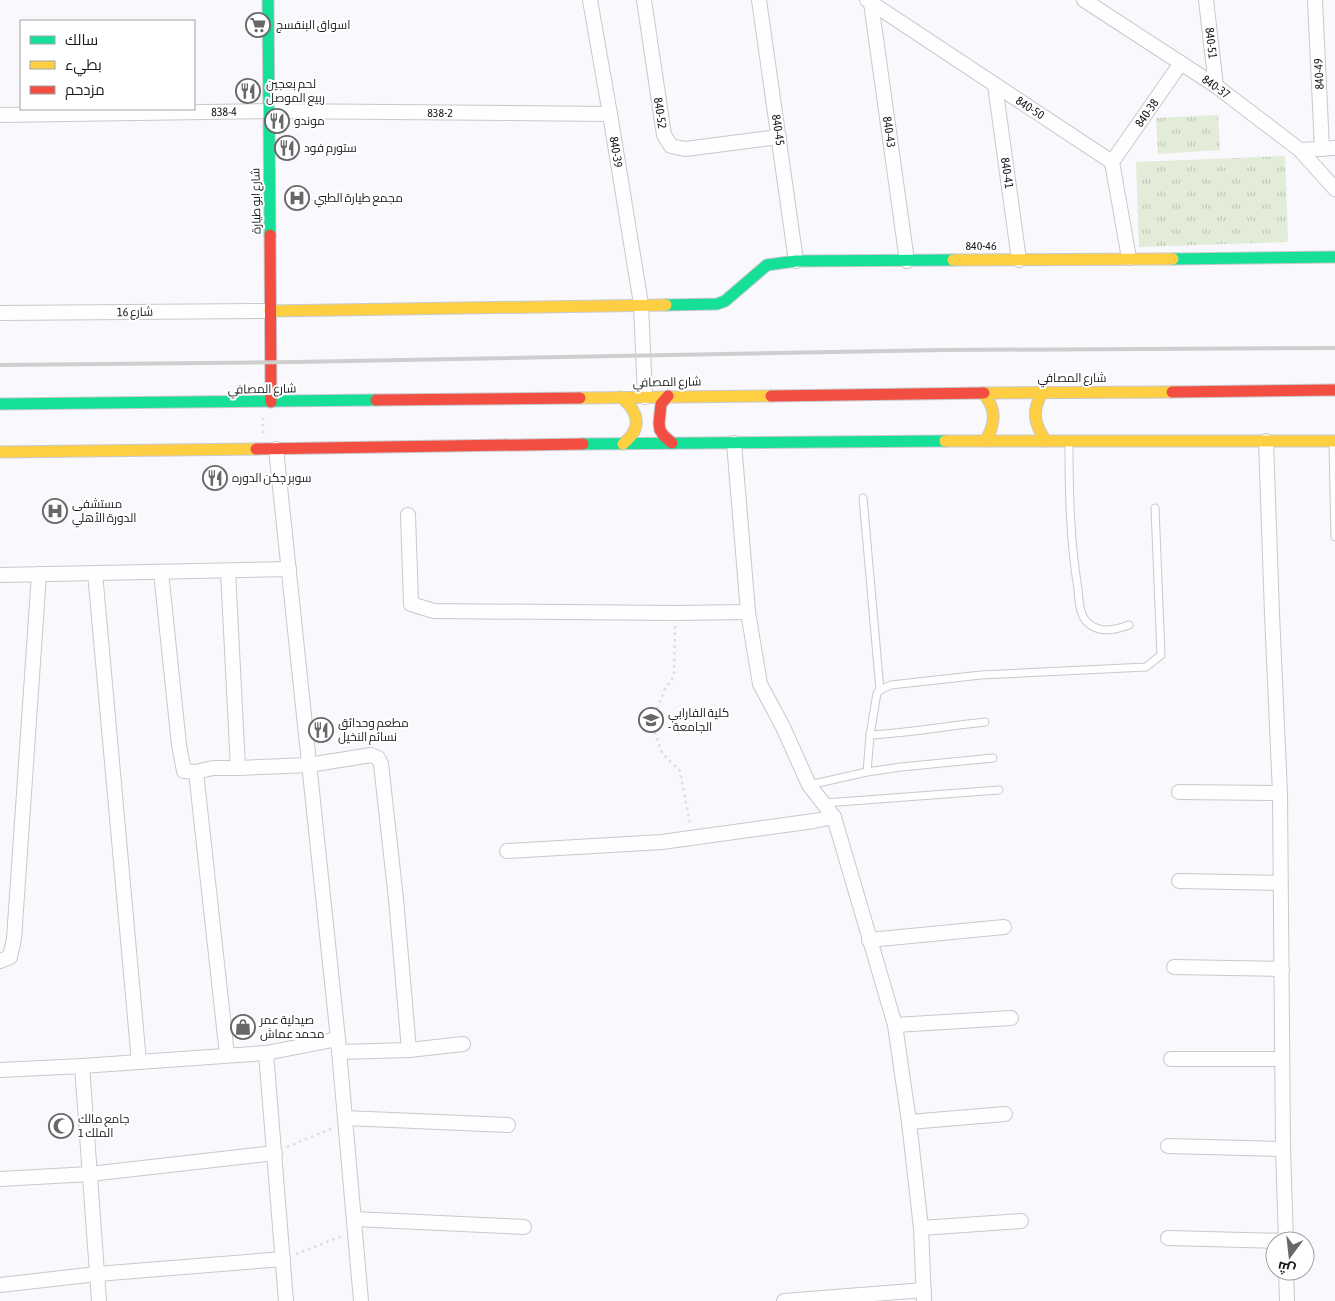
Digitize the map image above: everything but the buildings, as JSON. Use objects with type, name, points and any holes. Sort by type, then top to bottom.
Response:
[{"type":"main road","name":"شارع ابو طيارة","points":[[268,0],[270,311],[268,402]]},
{"type":"main road","name":"840-46","points":[[270,311],[717,304],[725,301],[767,265],[796,260],[907,261],[1335,257]]},
{"type":"main road","name":"شارع المصافي","points":[[0,404],[1335,390]]},
{"type":"main road","points":[[1043,392],[1036,404],[1034,414],[1036,424],[1046,441]]},
{"type":"main road","points":[[983,393],[992,404],[994,414],[991,433],[985,441]]},
{"type":"main road","points":[[621,396],[631,405],[636,417],[635,430],[624,444]]},
{"type":"main road","points":[[668,396],[661,404],[659,423],[660,430],[672,444]]},
{"type":"main road","points":[[0,452],[734,443],[1334,441]]},
{"type":"street","name":"840-39","points":[[590,0],[641,304],[645,396]]},
{"type":"street","name":"840-52","points":[[644,0],[664,135],[671,146],[685,149],[779,137]]},
{"type":"street","name":"840-45","points":[[760,0],[796,260]]},
{"type":"street","name":"840-51","points":[[1206,0],[1216,86]]},
{"type":"street","name":"840-49","points":[[1315,0],[1329,148]]},
{"type":"street","name":"840-50","points":[[869,1],[1112,162]]},
{"type":"street","name":"840-43","points":[[869,1],[907,261]]},
{"type":"street","name":"840-37","points":[[1088,1],[1216,86],[1300,150],[1335,189]]},
{"type":"street","name":"840-38","points":[[1112,162],[1181,63]]},
{"type":"street","name":"840-41","points":[[995,85],[1019,260]]},
{"type":"street","name":"838-2","points":[[269,111],[610,114]]},
{"type":"street","name":"838-4","points":[[0,115],[269,111]]},
{"type":"street","points":[[1300,150],[1329,148]]},
{"type":"street","points":[[1112,162],[1129,258]]},
{"type":"street","name":"شارع 16","points":[[0,313],[270,311]]},
{"type":"street","points":[[1266,441],[1280,793],[1282,1150],[1286,1231]]},
{"type":"street","points":[[734,443],[748,612],[760,684],[783,727],[809,785],[834,817],[895,1025],[909,1122],[921,1228],[924,1296],[784,1301]]},
{"type":"street","points":[[269,449],[289,569],[339,1046],[361,1301]]},
{"type":"street","points":[[408,515],[411,604],[434,611],[748,612]]},
{"type":"street","points":[[0,575],[289,569]]},
{"type":"street","points":[[228,571],[238,768]]},
{"type":"street","points":[[161,572],[179,744],[184,771],[196,772],[213,768],[308,764],[371,755],[378,758],[381,764],[396,899],[409,1050]]},
{"type":"street","points":[[95,573],[138,1062]]},
{"type":"street","points":[[0,961],[10,957],[14,939],[39,574]]},
{"type":"street","points":[[196,772],[226,1055]]},
{"type":"street","points":[[1179,792],[1280,793]]},
{"type":"street","points":[[507,851],[662,842],[834,817]]},
{"type":"street","points":[[1179,881],[1280,883]]},
{"type":"street","points":[[869,940],[1004,927]]},
{"type":"street","points":[[1174,967],[1282,969]]},
{"type":"street","points":[[895,1025],[1011,1018]]},
{"type":"street","points":[[0,1070],[266,1053],[339,1046],[409,1050],[463,1044]]},
{"type":"street","points":[[266,1053],[286,1301]]},
{"type":"street","points":[[1171,1058],[1282,1059]]},
{"type":"street","points":[[82,1066],[100,1301]]},
{"type":"street","points":[[909,1122],[1005,1114]]},
{"type":"street","points":[[345,1120],[508,1125]]},
{"type":"street","points":[[1168,1146],[1282,1150]]},
{"type":"street","points":[[0,1179],[90,1174],[275,1153]]},
{"type":"street","points":[[921,1228],[1021,1221]]},
{"type":"street","points":[[354,1225],[524,1227]]},
{"type":"street","points":[[1168,1238],[1265,1240]]},
{"type":"street","points":[[0,1285],[98,1274],[282,1259]]},
{"type":"street","points":[[1286,1281],[1286,1301]]},
{"type":"lane","points":[[1069,441],[1069,506],[1074,565],[1081,612],[1086,621],[1095,628],[1105,631],[1129,625]]},
{"type":"lane","points":[[1334,441],[1335,537]]},
{"type":"lane","points":[[863,498],[880,690]]},
{"type":"lane","points":[[867,772],[870,736],[877,693],[891,685],[981,675],[1146,667],[1154,662],[1161,655],[1155,508]]},
{"type":"lane","points":[[870,736],[985,722]]},
{"type":"lane","points":[[809,785],[867,772],[901,767],[993,758]]},
{"type":"lane","points":[[824,803],[999,790]]},
{"type":"path","points":[[268,402],[269,449]]},
{"type":"path","points":[[675,613],[674,676],[665,689],[657,709],[655,733],[662,753],[680,771],[692,838]]},
{"type":"path","points":[[275,1153],[345,1120]]},
{"type":"path","points":[[282,1259],[354,1225]]},
{"type":"green space","points":[[1218,115],[1220,150],[1158,154],[1156,118]]},
{"type":"green space","points":[[1285,156],[1288,242],[1139,247],[1136,162]]},
{"type":"railway","points":[[0,365],[296,362],[944,350],[1335,348]]},
{"type":"traffic: fast","points":[[268,0],[270,235]]},
{"type":"traffic: fast","points":[[1173,259],[1335,257]]},
{"type":"traffic: fast","points":[[666,305],[717,304],[725,301],[767,265],[796,261],[953,260]]},
{"type":"traffic: fast","points":[[0,404],[376,400]]},
{"type":"traffic: fast","points":[[583,444],[945,441]]},
{"type":"traffic: slow","points":[[953,260],[1173,259]]},
{"type":"traffic: slow","points":[[270,311],[666,305]]},
{"type":"traffic: slow","points":[[1043,392],[1037,405],[1036,417],[1039,429],[1046,441]]},
{"type":"traffic: slow","points":[[984,393],[1172,392]]},
{"type":"traffic: slow","points":[[983,393],[993,411],[993,423],[985,441]]},
{"type":"traffic: slow","points":[[580,398],[771,396]]},
{"type":"traffic: slow","points":[[621,397],[632,408],[636,420],[634,432],[623,444]]},
{"type":"traffic: slow","points":[[945,441],[1335,441]]},
{"type":"traffic: slow","points":[[0,452],[256,449]]},
{"type":"traffic: jam","points":[[270,235],[271,402]]},
{"type":"traffic: jam","points":[[1172,392],[1335,390]]},
{"type":"traffic: jam","points":[[771,396],[984,393]]},
{"type":"traffic: jam","points":[[668,396],[661,404],[659,423],[660,430],[672,443]]},
{"type":"traffic: jam","points":[[376,400],[580,398]]},
{"type":"traffic: jam","points":[[256,449],[583,444]]},
{"type":"place","name":"اسواق البنفسج","points":[[258,25]]},
{"type":"place","name":"لحم بعجين ربيع الموصل","points":[[248,91]]},
{"type":"place","name":"موندو","points":[[277,121]]},
{"type":"place","name":"ستورم فود","points":[[287,148]]},
{"type":"place","name":"مجمع طيارة الطبي","points":[[297,198]]},
{"type":"place","name":"سوبر جكن الدوره","points":[[215,478]]},
{"type":"place","name":"مستشفى الدورة الأهلي","points":[[55,511]]},
{"type":"place","name":"كلية الفارابي - الجامعة","points":[[651,720]]},
{"type":"place","name":"مطعم وحدائق نسائم النخيل","points":[[321,730]]},
{"type":"place","name":"صيدلية عمر محمد عماش","points":[[243,1027]]},
{"type":"place","name":"جامع مالك الملك 1","points":[[61,1126]]}]
